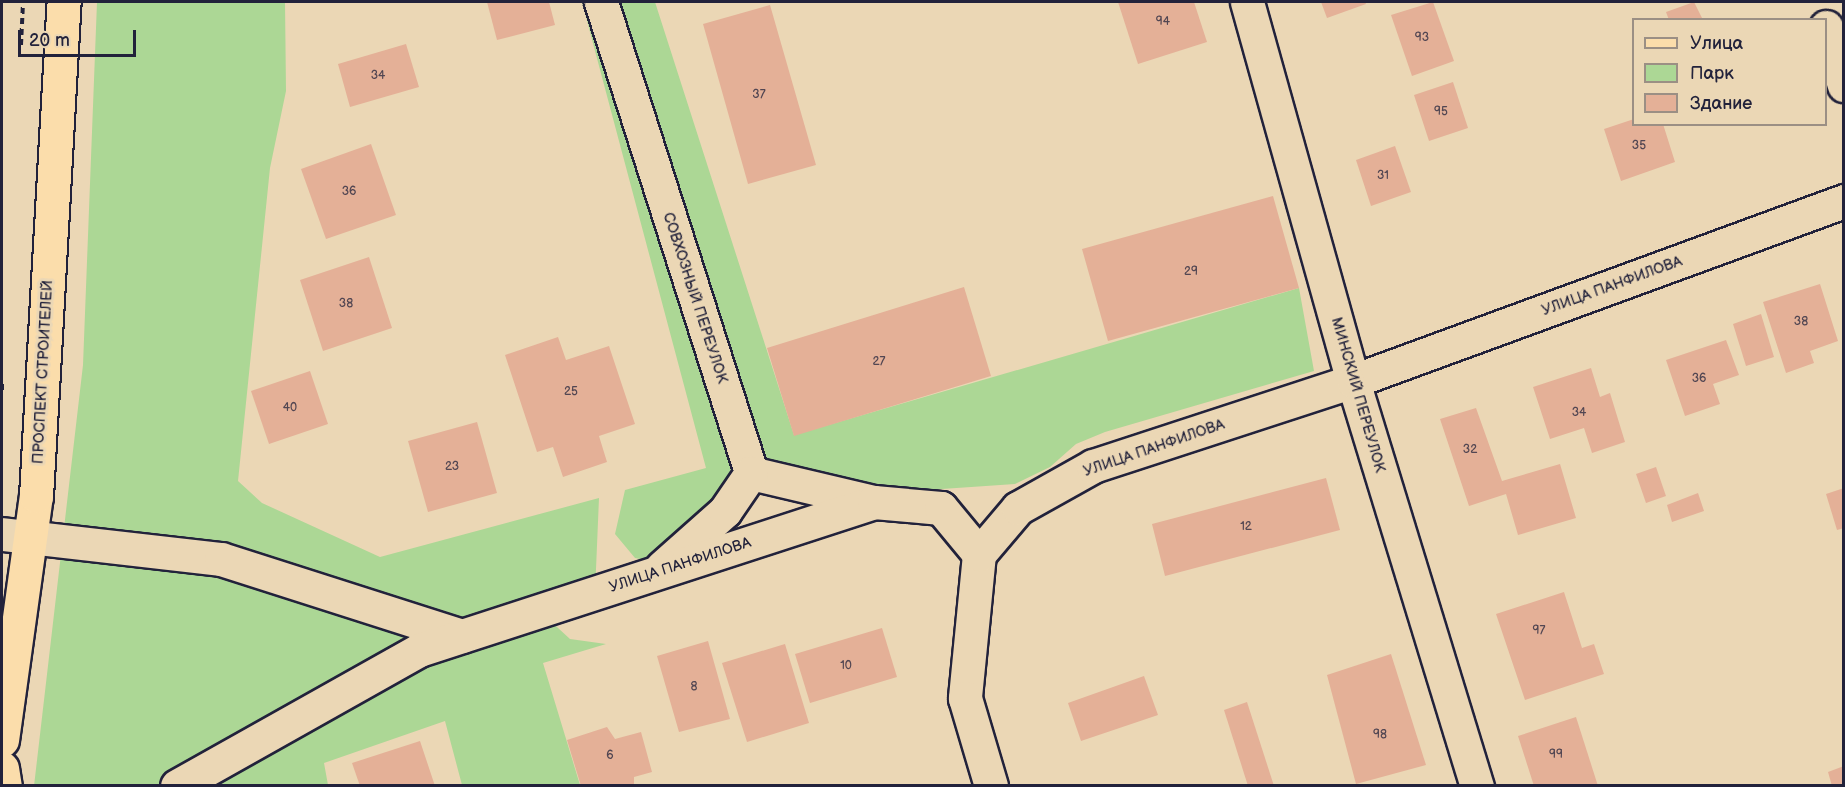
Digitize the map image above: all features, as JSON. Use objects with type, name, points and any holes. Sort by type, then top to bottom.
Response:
[{"type":"main road","name":"ПРОСПЕКТ СТРОИТЕЛЕЙ","points":[[2,740],[16,536],[64,2]]},
{"type":"main road","points":[[2,768],[5,786]]},
{"type":"street","name":"СОВХОЗНЫЙ ПЕРЕУЛОК","points":[[601,2],[751,473]]},
{"type":"street","name":"МИНСКИЙ ПЕРЕУЛОК","points":[[1247,2],[1353,381],[1477,786]]},
{"type":"street","points":[[1818,2],[1822,18]]},
{"type":"street","points":[[1827,30],[1844,85]]},
{"type":"street","name":"УЛИЦА ПАНФИЛОВА","points":[[177,786],[419,650],[874,502],[941,508],[979,554],[1018,508],[1093,466],[1353,381],[1844,201]]},
{"type":"street","points":[[657,573],[725,511],[751,473],[874,502]]},
{"type":"street","points":[[16,536],[221,559],[462,636]]},
{"type":"street","points":[[979,554],[965,698],[991,786]]},
{"type":"green space","points":[[97,2],[285,2],[286,91],[270,168],[238,481],[262,503],[380,557],[599,498],[595,593],[419,650],[177,785],[34,786],[83,365]]},
{"type":"green space","points":[[582,2],[589,2],[735,464],[728,485],[650,561],[635,558],[615,534],[625,490],[706,468]]},
{"type":"green space","points":[[615,2],[655,2],[794,435],[1299,288],[1314,371],[1105,432],[1076,444],[1050,467],[1015,484],[898,492],[766,465]]},
{"type":"green space","points":[[545,616],[570,639],[606,644],[543,663],[580,785],[462,785],[445,721],[324,763],[328,785],[196,786],[402,670]]},
{"type":"building","points":[[487,2],[549,2],[555,25],[497,40]]},
{"type":"building","points":[[1118,2],[1194,2],[1207,42],[1138,64]]},
{"type":"building","points":[[1321,2],[1365,2],[1366,4],[1327,18]]},
{"type":"building","points":[[1433,2],[1454,61],[1412,76],[1391,15]]},
{"type":"building","points":[[1694,2],[1702,18],[1668,18],[1666,12]]},
{"type":"building","points":[[770,5],[816,165],[748,184],[703,24]]},
{"type":"building","points":[[406,44],[419,87],[350,107],[338,64]]},
{"type":"building","points":[[1453,82],[1468,128],[1429,141],[1414,95]]},
{"type":"building","points":[[1632,120],[1632,126],[1664,126],[1675,162],[1621,181],[1604,129]]},
{"type":"building","points":[[371,144],[396,215],[326,239],[301,169]]},
{"type":"building","points":[[1395,146],[1411,192],[1371,206],[1356,160]]},
{"type":"building","points":[[1273,196],[1299,288],[1108,341],[1082,249]]},
{"type":"building","points":[[369,257],[392,328],[323,351],[300,280]]},
{"type":"building","points":[[1820,284],[1838,341],[1810,351],[1814,363],[1786,373],[1763,302]]},
{"type":"building","points":[[964,287],[991,376],[794,436],[767,348]]},
{"type":"building","points":[[1761,314],[1774,357],[1746,366],[1733,324]]},
{"type":"building","points":[[558,337],[566,360],[609,346],[635,424],[599,436],[607,462],[563,477],[553,447],[537,452],[505,355]]},
{"type":"building","points":[[1726,340],[1739,375],[1713,384],[1720,404],[1685,416],[1666,360]]},
{"type":"building","points":[[1591,368],[1600,397],[1610,393],[1625,442],[1592,453],[1584,428],[1550,439],[1533,387]]},
{"type":"building","points":[[310,371],[328,424],[269,444],[251,391]]},
{"type":"building","points":[[1476,408],[1502,481],[1560,464],[1576,518],[1518,535],[1506,494],[1469,506],[1440,419]]},
{"type":"building","points":[[477,422],[497,493],[428,512],[408,441]]},
{"type":"building","points":[[1656,467],[1666,496],[1646,503],[1636,474]]},
{"type":"building","points":[[1326,478],[1340,530],[1165,576],[1152,524]]},
{"type":"building","points":[[1844,488],[1844,528],[1837,530],[1826,494]]},
{"type":"building","points":[[1698,493],[1704,511],[1672,522],[1667,505]]},
{"type":"building","points":[[1564,592],[1582,648],[1594,644],[1604,674],[1525,700],[1496,614]]},
{"type":"building","points":[[882,628],[897,677],[810,703],[795,654]]},
{"type":"building","points":[[708,641],[730,719],[679,732],[657,656]]},
{"type":"building","points":[[785,644],[809,723],[747,742],[722,663]]},
{"type":"building","points":[[1391,654],[1426,765],[1356,784],[1327,675]]},
{"type":"building","points":[[1144,676],[1158,715],[1081,741],[1068,703]]},
{"type":"building","points":[[1247,702],[1274,786],[1248,786],[1224,710]]},
{"type":"building","points":[[1576,717],[1598,786],[1534,786],[1518,736]]},
{"type":"building","points":[[607,727],[615,739],[641,732],[652,772],[634,777],[634,786],[581,786],[567,740]]},
{"type":"building","points":[[420,741],[435,786],[360,786],[352,763]]},
{"type":"building","points":[[1844,766],[1844,786],[1832,786],[1828,772]]}]
